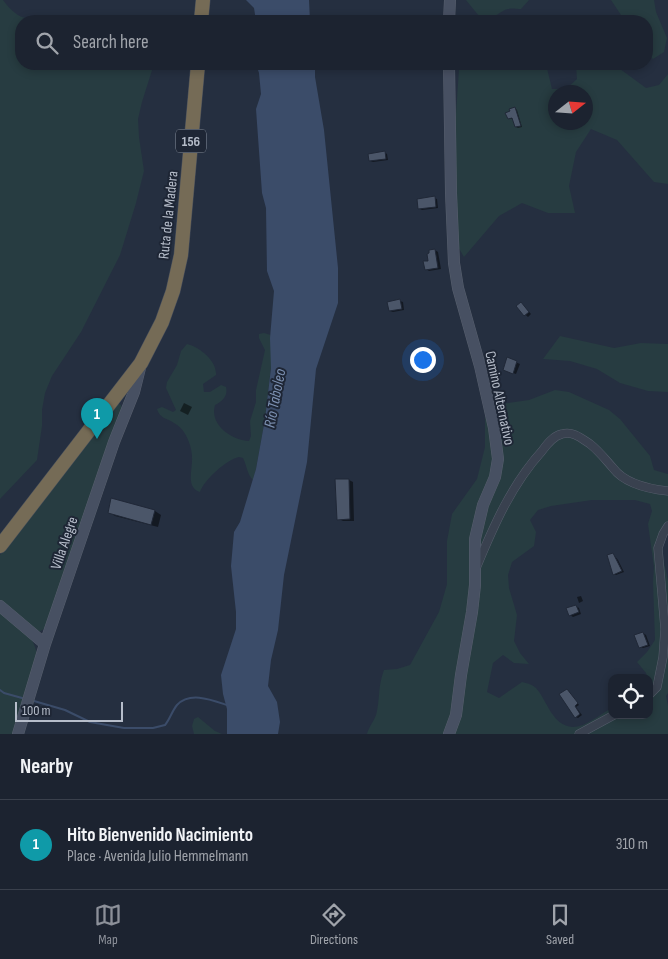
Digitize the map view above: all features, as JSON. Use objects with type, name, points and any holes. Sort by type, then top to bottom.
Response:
[{"type":"highway","points":[[202,15],[203,0]]},
{"type":"highway","name":"Ruta de la Madera","points":[[141,363],[156,336],[168,308],[181,255],[197,70]]},
{"type":"highway","name":"156","points":[[0,546],[141,363]]},
{"type":"street","points":[[450,0],[450,15]]},
{"type":"street","name":"Camino Alternativo","points":[[449,734],[456,715],[472,612],[475,539],[483,505],[495,477],[498,459],[494,428],[480,366],[458,288],[454,263],[450,193],[450,70]]},
{"type":"street","name":"Villa Alegre","points":[[18,734],[46,644],[114,442],[134,392],[141,363]]},
{"type":"street","points":[[475,569],[518,482],[543,449],[552,439],[559,435],[573,434],[590,444],[604,456],[617,473],[626,479],[649,488],[668,491]]},
{"type":"street","points":[[653,691],[657,687],[663,657],[665,629],[658,548],[668,526]]},
{"type":"street","points":[[0,606],[46,644]]},
{"type":"street","points":[[579,734],[608,718]]},
{"type":"green space","points":[[0,0],[3,0],[9,8],[18,15],[15,15],[15,70],[152,70],[138,119],[144,171],[120,255],[81,332],[52,376],[45,393],[37,460],[0,499]]},
{"type":"green space","points":[[466,0],[529,0],[521,9],[505,10],[497,15],[478,15]]},
{"type":"green space","points":[[611,0],[654,0],[656,12],[667,38],[664,52],[653,59],[653,15],[621,15]]},
{"type":"green space","points":[[459,70],[547,70],[551,85],[548,85],[548,130],[590,130],[576,152],[569,186],[575,213],[548,213],[522,203],[499,216],[464,257],[457,245],[454,143]]},
{"type":"green space","points":[[576,70],[621,70],[646,88],[659,85],[668,74],[668,184],[654,182],[617,140],[593,130],[593,85],[570,85],[577,79]]},
{"type":"green space","points":[[259,334],[271,335],[271,368],[265,419],[253,480],[248,473],[243,458],[239,457],[216,471],[200,492],[195,490],[191,482],[192,454],[186,435],[177,425],[162,417],[157,409],[162,407],[173,412],[176,410],[166,388],[167,382],[177,365],[181,351],[187,344],[202,351],[211,360],[216,370],[216,375],[203,384],[204,392],[210,392],[221,385],[226,387],[224,398],[215,405],[215,419],[223,430],[229,434],[249,441],[251,436],[250,421],[256,402],[256,390],[265,350]]},
{"type":"green space","points":[[560,336],[614,348],[641,343],[668,344],[668,392],[648,391],[620,383],[597,369],[570,361],[543,359]]},
{"type":"green space","points":[[555,390],[569,392],[609,410],[620,419],[650,456],[654,470],[668,474],[668,532],[662,545],[668,581],[668,693],[666,696],[668,734],[367,734],[376,714],[384,670],[410,665],[439,612],[447,584],[447,541],[452,514],[477,479],[485,447],[485,419],[488,406],[529,400]],"holes":[[[592,500],[635,500],[650,504],[652,511],[648,524],[654,567],[655,640],[637,662],[646,674],[653,674],[653,719],[608,719],[608,710],[588,723],[573,727],[566,726],[555,717],[540,693],[530,684],[522,682],[499,698],[487,692],[493,663],[503,655],[514,663],[529,664],[520,653],[514,641],[517,615],[509,588],[508,575],[512,562],[534,546],[536,532],[530,520],[538,510],[551,506]]]},
{"type":"green space","points":[[117,403],[121,405],[122,409],[47,627],[39,632],[34,631],[0,601],[0,555]]},
{"type":"green space","points":[[0,609],[30,636],[38,660],[13,734],[0,734]]},
{"type":"green space","points":[[198,717],[215,731],[222,734],[194,734],[192,726],[194,719]]},
{"type":"water","points":[[246,0],[309,0],[310,15],[255,15],[254,8]]},
{"type":"water","name":"Río Taboleo","points":[[258,70],[315,70],[324,130],[338,268],[338,303],[316,369],[307,462],[284,575],[278,630],[271,660],[268,686],[277,702],[280,722],[278,734],[227,734],[227,709],[221,675],[236,629],[231,566],[234,532],[240,522],[256,469],[265,419],[271,368],[270,338],[274,291],[267,271],[266,208],[262,193],[256,109],[261,94]]},
{"type":"building","points":[[515,107],[521,126],[515,127],[512,118],[508,119],[505,113]]},
{"type":"building","points":[[385,151],[386,159],[369,161],[368,154]]},
{"type":"building","points":[[435,196],[436,207],[418,209],[417,199]]},
{"type":"building","points":[[435,249],[438,268],[425,270],[423,261],[428,261],[427,254],[429,250]]},
{"type":"building","points":[[400,299],[402,309],[389,311],[387,302]]},
{"type":"building","points":[[521,302],[529,312],[524,316],[516,306]]},
{"type":"building","points":[[507,357],[517,361],[513,374],[503,370]]},
{"type":"building","points":[[335,479],[349,479],[350,519],[337,520]]},
{"type":"building","points":[[111,498],[155,510],[151,525],[108,513]]},
{"type":"building","points":[[613,553],[622,571],[613,575],[607,555]]},
{"type":"building","points":[[576,605],[579,612],[569,616],[566,608]]},
{"type":"building","points":[[643,632],[648,645],[639,648],[634,635]]},
{"type":"building","points":[[567,689],[578,703],[575,706],[580,714],[575,718],[559,694]]},
{"type":"waterway","points":[[0,690],[22,698]]},
{"type":"waterway","points":[[34,701],[65,710],[90,722],[124,728],[153,728],[165,725],[177,705],[188,698],[201,698],[227,705]]},
{"type":"place","name":"Hito Bienvenido Nacimiento","points":[[97,439]]}]
